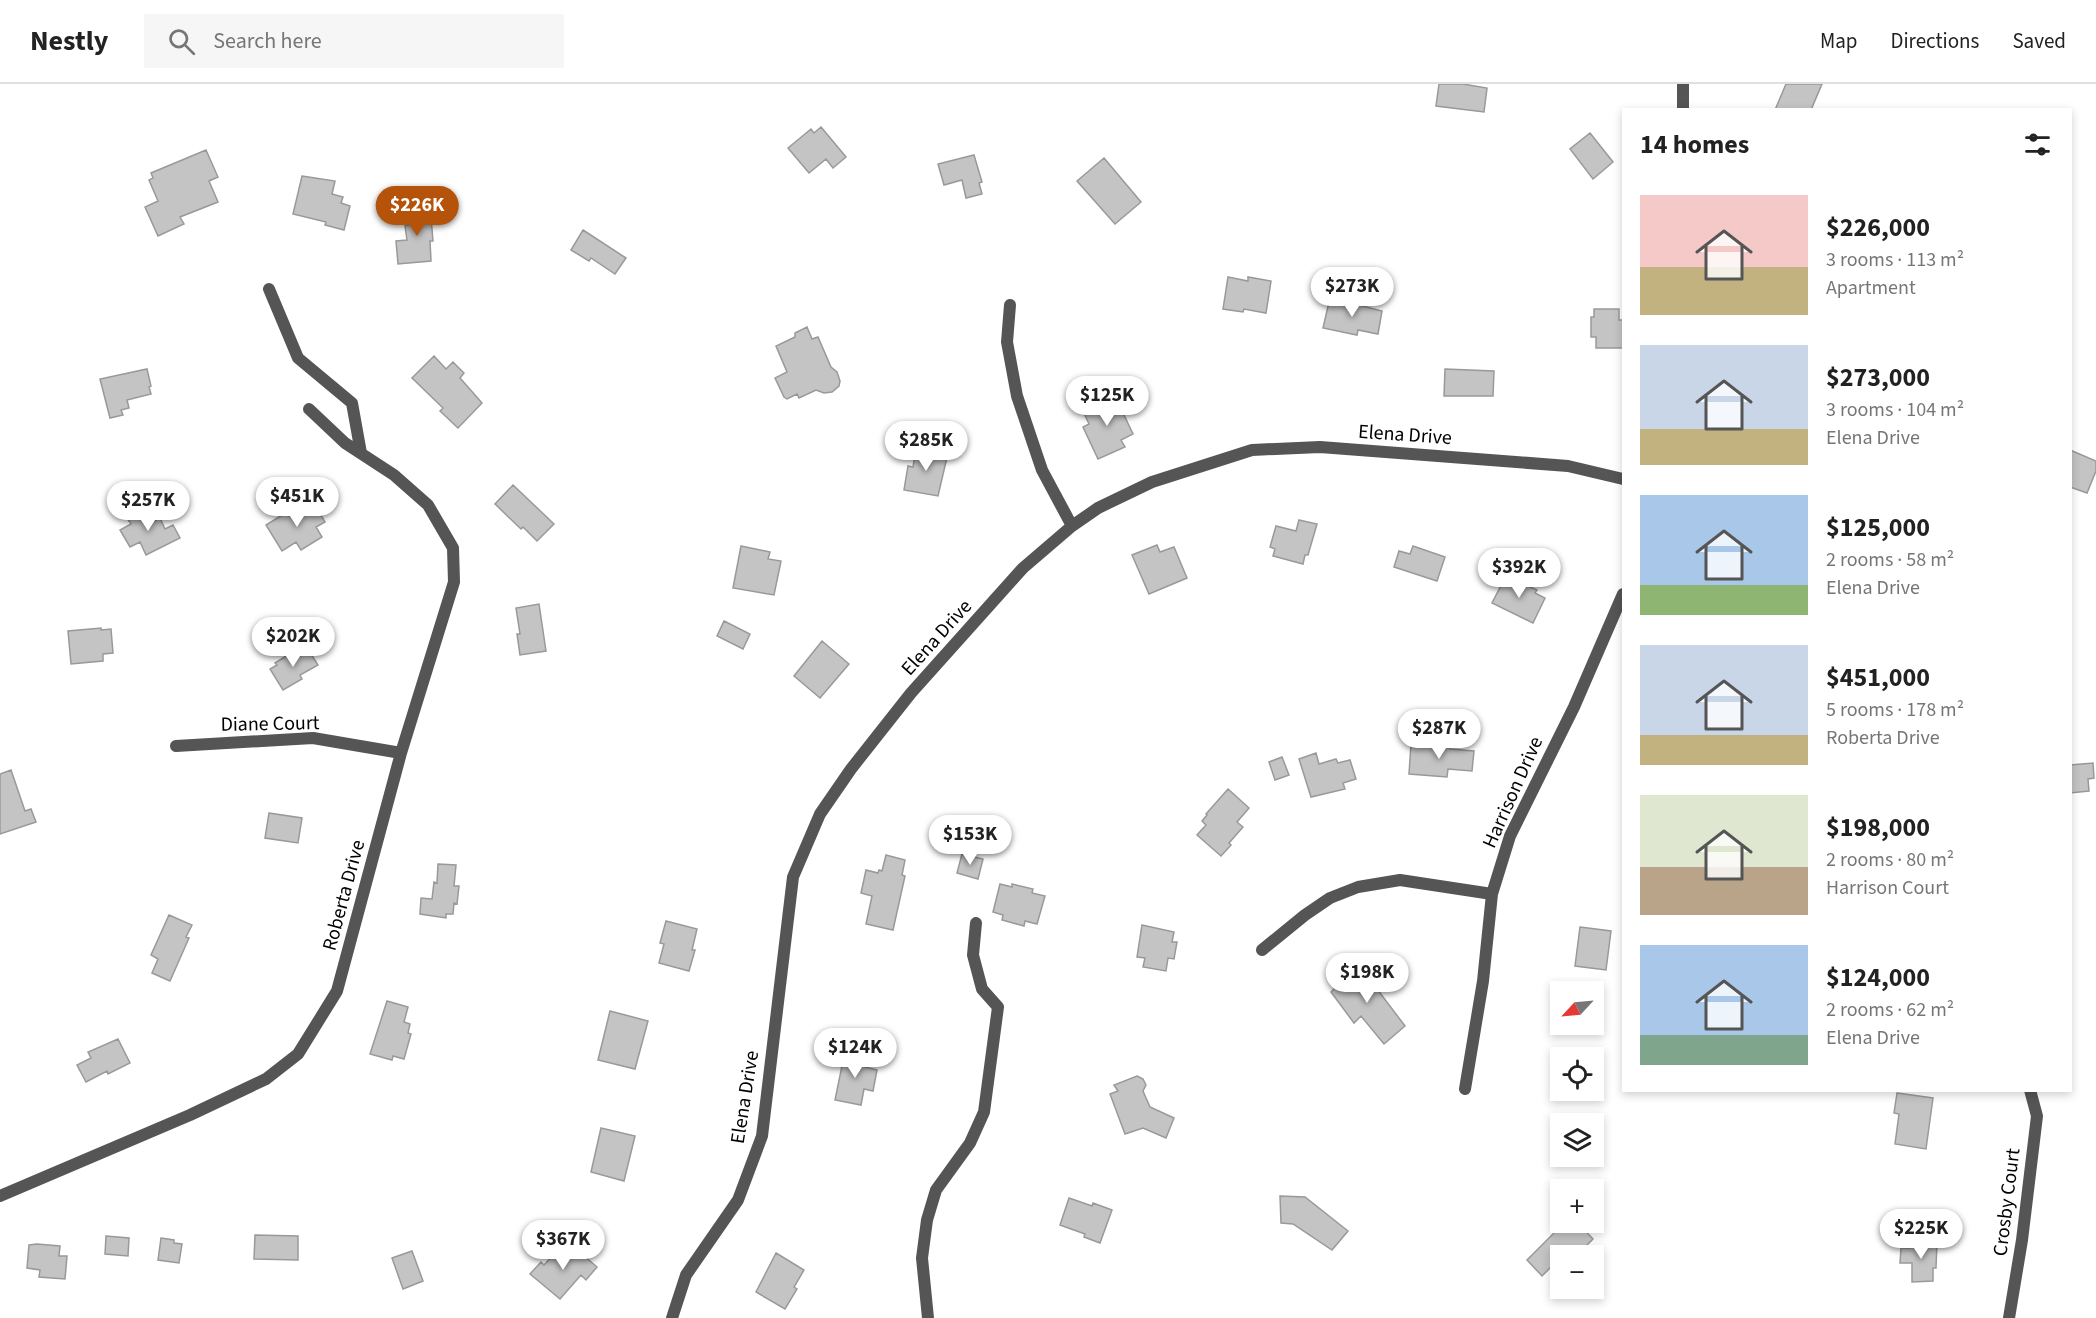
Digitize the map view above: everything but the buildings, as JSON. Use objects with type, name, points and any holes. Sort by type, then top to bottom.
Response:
[{"type":"street","points":[[1683,84],[1683,108]]},
{"type":"street","points":[[269,289],[298,358],[352,403],[361,453]]},
{"type":"street","points":[[1010,305],[1007,342],[1017,396],[1042,470],[1072,526]]},
{"type":"street","name":"Roberta Drive","points":[[0,1196],[190,1115],[266,1079],[298,1054],[337,991],[401,753],[454,582],[453,548],[428,505],[394,475],[345,442],[309,409]]},
{"type":"street","name":"Elena Drive","points":[[672,1318],[686,1275],[738,1200],[762,1136],[793,877],[820,814],[910,693],[1023,568],[1072,526],[1098,508],[1152,482],[1252,450],[1320,447],[1568,466],[1622,479]]},
{"type":"street","name":"Harrison Drive","points":[[1465,1089],[1483,981],[1492,894],[1510,836],[1574,707],[1622,596]]},
{"type":"street","name":"Diane Court","points":[[176,746],[313,738],[401,753]]},
{"type":"street","points":[[1262,950],[1330,898],[1358,887],[1400,880],[1492,894]]},
{"type":"street","points":[[928,1318],[922,1258],[927,1220],[936,1190],[970,1143],[984,1112],[999,1007],[982,989],[973,955],[976,923]]},
{"type":"street","name":"Crosby Court","points":[[2009,1318],[2022,1240],[2037,1116],[2031,1092]]}]
